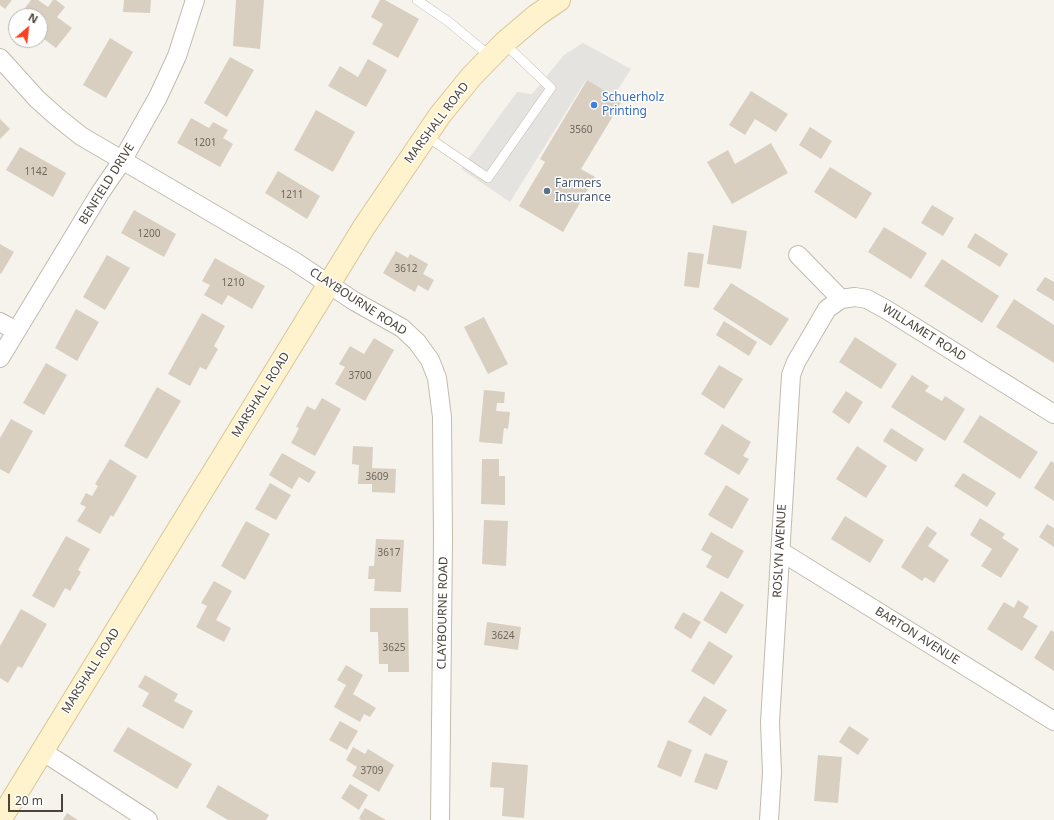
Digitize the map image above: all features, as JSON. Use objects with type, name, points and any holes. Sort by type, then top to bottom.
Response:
[{"type":"street","name":"BENFIELD DRIVE","points":[[0,358],[100,193],[122,161],[158,97],[177,56],[195,0]]},
{"type":"street","name":"MARSHALL ROAD","points":[[0,820],[364,226],[444,109],[471,77],[497,50],[537,15],[560,0]]},
{"type":"street","name":"CLAYBOURNE ROAD","points":[[0,58],[56,116],[81,136],[294,261],[354,301],[402,328],[417,342],[430,360],[437,378],[442,417],[443,540],[440,820]]},
{"type":"street","points":[[798,255],[841,299]]},
{"type":"street","name":"WILLAMET ROAD","points":[[841,299],[854,297],[867,299],[1054,414]]},
{"type":"street","name":"ROSLYN AVENUE","points":[[770,820],[772,773],[770,722],[791,375],[796,362],[827,309],[841,299]]},
{"type":"street","points":[[0,322],[16,331]]},
{"type":"street","name":"BARTON AVENUE","points":[[780,551],[1054,722]]},
{"type":"street","points":[[42,752],[148,820]]},
{"type":"lane","points":[[417,0],[497,50],[551,88],[488,178],[426,136]]},
{"type":"shaded area","points":[[583,43],[631,69],[614,96],[586,80],[510,202],[461,169],[517,92],[532,94],[564,55]]},
{"type":"building","points":[[0,0],[12,0],[5,9],[0,5]]},
{"type":"building","points":[[31,0],[38,0],[48,7],[53,0],[56,0],[65,7],[57,17],[72,28],[56,48],[48,42],[48,8],[25,8]]},
{"type":"building","points":[[124,0],[151,0],[150,13],[123,12]]},
{"type":"building","points":[[236,0],[264,0],[260,49],[233,46]]},
{"type":"building","points":[[380,0],[385,0],[419,19],[398,58],[372,44],[383,24],[371,17]]},
{"type":"building","points":[[110,38],[133,52],[106,98],[83,85]]},
{"type":"building","points":[[230,57],[254,70],[227,117],[204,103]]},
{"type":"building","points":[[368,59],[387,70],[366,107],[328,86],[340,66],[358,77]]},
{"type":"building","points":[[587,80],[622,101],[581,169],[595,177],[563,232],[519,206],[545,162],[540,159]]},
{"type":"building","points":[[751,91],[788,114],[776,132],[755,119],[745,135],[729,125]]},
{"type":"building","points":[[316,110],[355,132],[333,172],[294,150]]},
{"type":"building","points":[[191,118],[209,128],[213,122],[228,130],[223,138],[233,144],[220,167],[177,143]]},
{"type":"building","points":[[0,119],[10,129],[0,139]]},
{"type":"building","points":[[810,127],[832,141],[821,159],[799,145]]},
{"type":"building","points":[[771,143],[788,173],[732,204],[707,162],[728,150],[735,164]]},
{"type":"building","points":[[20,147],[66,173],[53,197],[6,170]]},
{"type":"building","points":[[830,167],[872,193],[856,219],[814,192]]},
{"type":"building","points":[[278,171],[320,196],[307,219],[265,193]]},
{"type":"building","points":[[932,205],[954,218],[943,236],[921,223]]},
{"type":"building","points":[[134,210],[176,234],[164,257],[121,233]]},
{"type":"building","points":[[713,225],[747,231],[741,269],[707,264]]},
{"type":"building","points":[[884,227],[927,253],[911,279],[868,252]]},
{"type":"building","points":[[975,233],[1008,254],[1000,267],[967,247]]},
{"type":"building","points":[[0,244],[14,252],[1,274],[0,273]]},
{"type":"building","points":[[396,251],[408,258],[410,254],[428,264],[423,274],[434,280],[428,291],[418,285],[415,292],[383,273]]},
{"type":"building","points":[[688,252],[704,254],[699,288],[684,286]]},
{"type":"building","points":[[107,255],[130,268],[105,310],[83,297]]},
{"type":"building","points":[[215,258],[265,286],[252,309],[228,295],[222,305],[204,295],[210,285],[202,281]]},
{"type":"building","points":[[942,259],[999,296],[982,323],[924,286]]},
{"type":"building","points":[[1045,277],[1054,282],[1054,301],[1036,290]]},
{"type":"building","points":[[731,283],[789,319],[771,346],[713,309]]},
{"type":"building","points":[[1014,299],[1054,325],[1054,363],[996,327]]},
{"type":"building","points":[[76,309],[99,322],[77,361],[55,348]]},
{"type":"building","points":[[202,313],[225,326],[214,346],[218,349],[206,370],[200,367],[190,386],[168,374]]},
{"type":"building","points":[[484,317],[508,364],[488,374],[464,327]]},
{"type":"building","points":[[724,321],[757,342],[749,356],[716,335]]},
{"type":"building","points":[[855,337],[897,364],[881,389],[839,362]]},
{"type":"building","points":[[374,338],[394,350],[365,401],[335,384],[345,367],[339,364],[350,346],[364,354]]},
{"type":"building","points":[[46,363],[67,375],[44,415],[23,403]]},
{"type":"building","points":[[719,365],[743,379],[724,409],[701,394]]},
{"type":"building","points":[[912,375],[929,386],[925,391],[942,401],[945,396],[965,409],[945,441],[891,407]]},
{"type":"building","points":[[157,387],[181,401],[147,459],[124,446]]},
{"type":"building","points":[[484,390],[505,392],[504,403],[497,403],[496,411],[510,412],[508,429],[504,428],[502,444],[479,442]]},
{"type":"building","points":[[846,391],[863,402],[849,424],[832,412]]},
{"type":"building","points":[[322,398],[341,409],[315,456],[291,443],[299,428],[296,427],[307,406],[315,410]]},
{"type":"building","points":[[980,415],[1038,452],[1020,479],[963,442]]},
{"type":"building","points":[[11,419],[33,431],[9,474],[0,469],[0,438]]},
{"type":"building","points":[[722,424],[751,442],[743,456],[749,459],[739,475],[704,454]]},
{"type":"building","points":[[891,428],[924,449],[916,462],[883,441]]},
{"type":"building","points":[[353,446],[373,447],[372,468],[396,469],[395,493],[372,492],[372,484],[358,484],[359,465],[352,464]]},
{"type":"building","points":[[857,446],[887,466],[866,498],[836,479]]},
{"type":"building","points":[[282,453],[316,472],[309,483],[299,477],[292,489],[269,475]]},
{"type":"building","points":[[110,459],[137,476],[113,517],[111,515],[100,534],[77,521],[86,507],[80,504],[86,493],[92,496],[98,486],[95,484]]},
{"type":"building","points":[[482,459],[499,459],[499,476],[505,476],[505,505],[481,504]]},
{"type":"building","points":[[1051,461],[1054,463],[1054,501],[1034,488]]},
{"type":"building","points":[[963,473],[996,493],[987,507],[954,486]]},
{"type":"building","points":[[270,483],[291,495],[276,520],[255,509]]},
{"type":"building","points":[[726,485],[749,499],[732,529],[708,515]]},
{"type":"building","points":[[845,516],[884,540],[870,563],[831,539]]},
{"type":"building","points":[[980,518],[1005,534],[1002,538],[1019,549],[1001,578],[981,566],[992,549],[970,535]]},
{"type":"building","points":[[484,520],[508,521],[506,566],[482,564]]},
{"type":"building","points":[[246,521],[270,534],[245,580],[221,566]]},
{"type":"building","points":[[1047,524],[1054,528],[1054,547],[1039,537]]},
{"type":"building","points":[[927,526],[937,533],[928,546],[949,560],[934,583],[925,577],[922,581],[901,567]]},
{"type":"building","points":[[711,532],[744,551],[728,579],[706,567],[712,556],[701,550]]},
{"type":"building","points":[[66,536],[90,549],[78,570],[81,572],[70,591],[65,588],[54,608],[32,596]]},
{"type":"building","points":[[376,539],[404,540],[401,592],[374,591],[375,579],[368,579],[369,566],[374,566]]},
{"type":"building","points":[[214,581],[232,591],[216,620],[231,628],[224,642],[196,627],[207,606],[201,603]]},
{"type":"building","points":[[721,591],[744,605],[726,634],[703,620]]},
{"type":"building","points":[[1018,600],[1029,607],[1023,617],[1038,626],[1022,651],[987,629],[1004,602],[1014,608]]},
{"type":"building","points":[[370,608],[408,608],[409,672],[388,672],[388,664],[379,664],[378,632],[370,632]]},
{"type":"building","points":[[21,609],[47,624],[22,668],[18,666],[8,683],[0,678],[0,646]]},
{"type":"building","points":[[683,612],[701,622],[691,639],[674,628]]},
{"type":"building","points":[[487,622],[521,627],[518,650],[484,645]]},
{"type":"building","points":[[1051,630],[1054,632],[1054,671],[1034,658]]},
{"type":"building","points":[[709,641],[733,656],[714,685],[691,671]]},
{"type":"building","points":[[346,665],[363,675],[353,694],[376,708],[370,717],[364,714],[360,722],[334,707],[346,685],[337,680]]},
{"type":"building","points":[[145,675],[178,694],[174,701],[193,711],[183,729],[142,706],[149,693],[138,687]]},
{"type":"building","points":[[704,696],[727,710],[711,736],[688,722]]},
{"type":"building","points":[[340,721],[358,731],[347,750],[329,740]]},
{"type":"building","points":[[849,726],[869,739],[858,755],[839,742]]},
{"type":"building","points":[[128,727],[192,764],[177,789],[113,751]]},
{"type":"building","points":[[668,740],[692,750],[681,777],[657,767]]},
{"type":"building","points":[[353,747],[365,754],[368,749],[394,765],[379,792],[352,776],[357,767],[346,760]]},
{"type":"building","points":[[705,753],[728,761],[717,790],[694,782]]},
{"type":"building","points":[[818,755],[842,757],[838,803],[814,801]]},
{"type":"building","points":[[492,762],[528,765],[524,818],[502,816],[504,788],[490,787]]},
{"type":"building","points":[[350,784],[368,795],[359,810],[341,798]]},
{"type":"building","points":[[218,785],[269,815],[266,820],[228,820],[206,807]]},
{"type":"building","points":[[365,808],[386,820],[361,820],[359,818]]},
{"type":"building","points":[[67,813],[78,820],[63,820]]},
{"type":"place","name":"Schuerholz Printing","points":[[594,105]]},
{"type":"place","name":"Farmers Insurance","points":[[547,191]]}]
